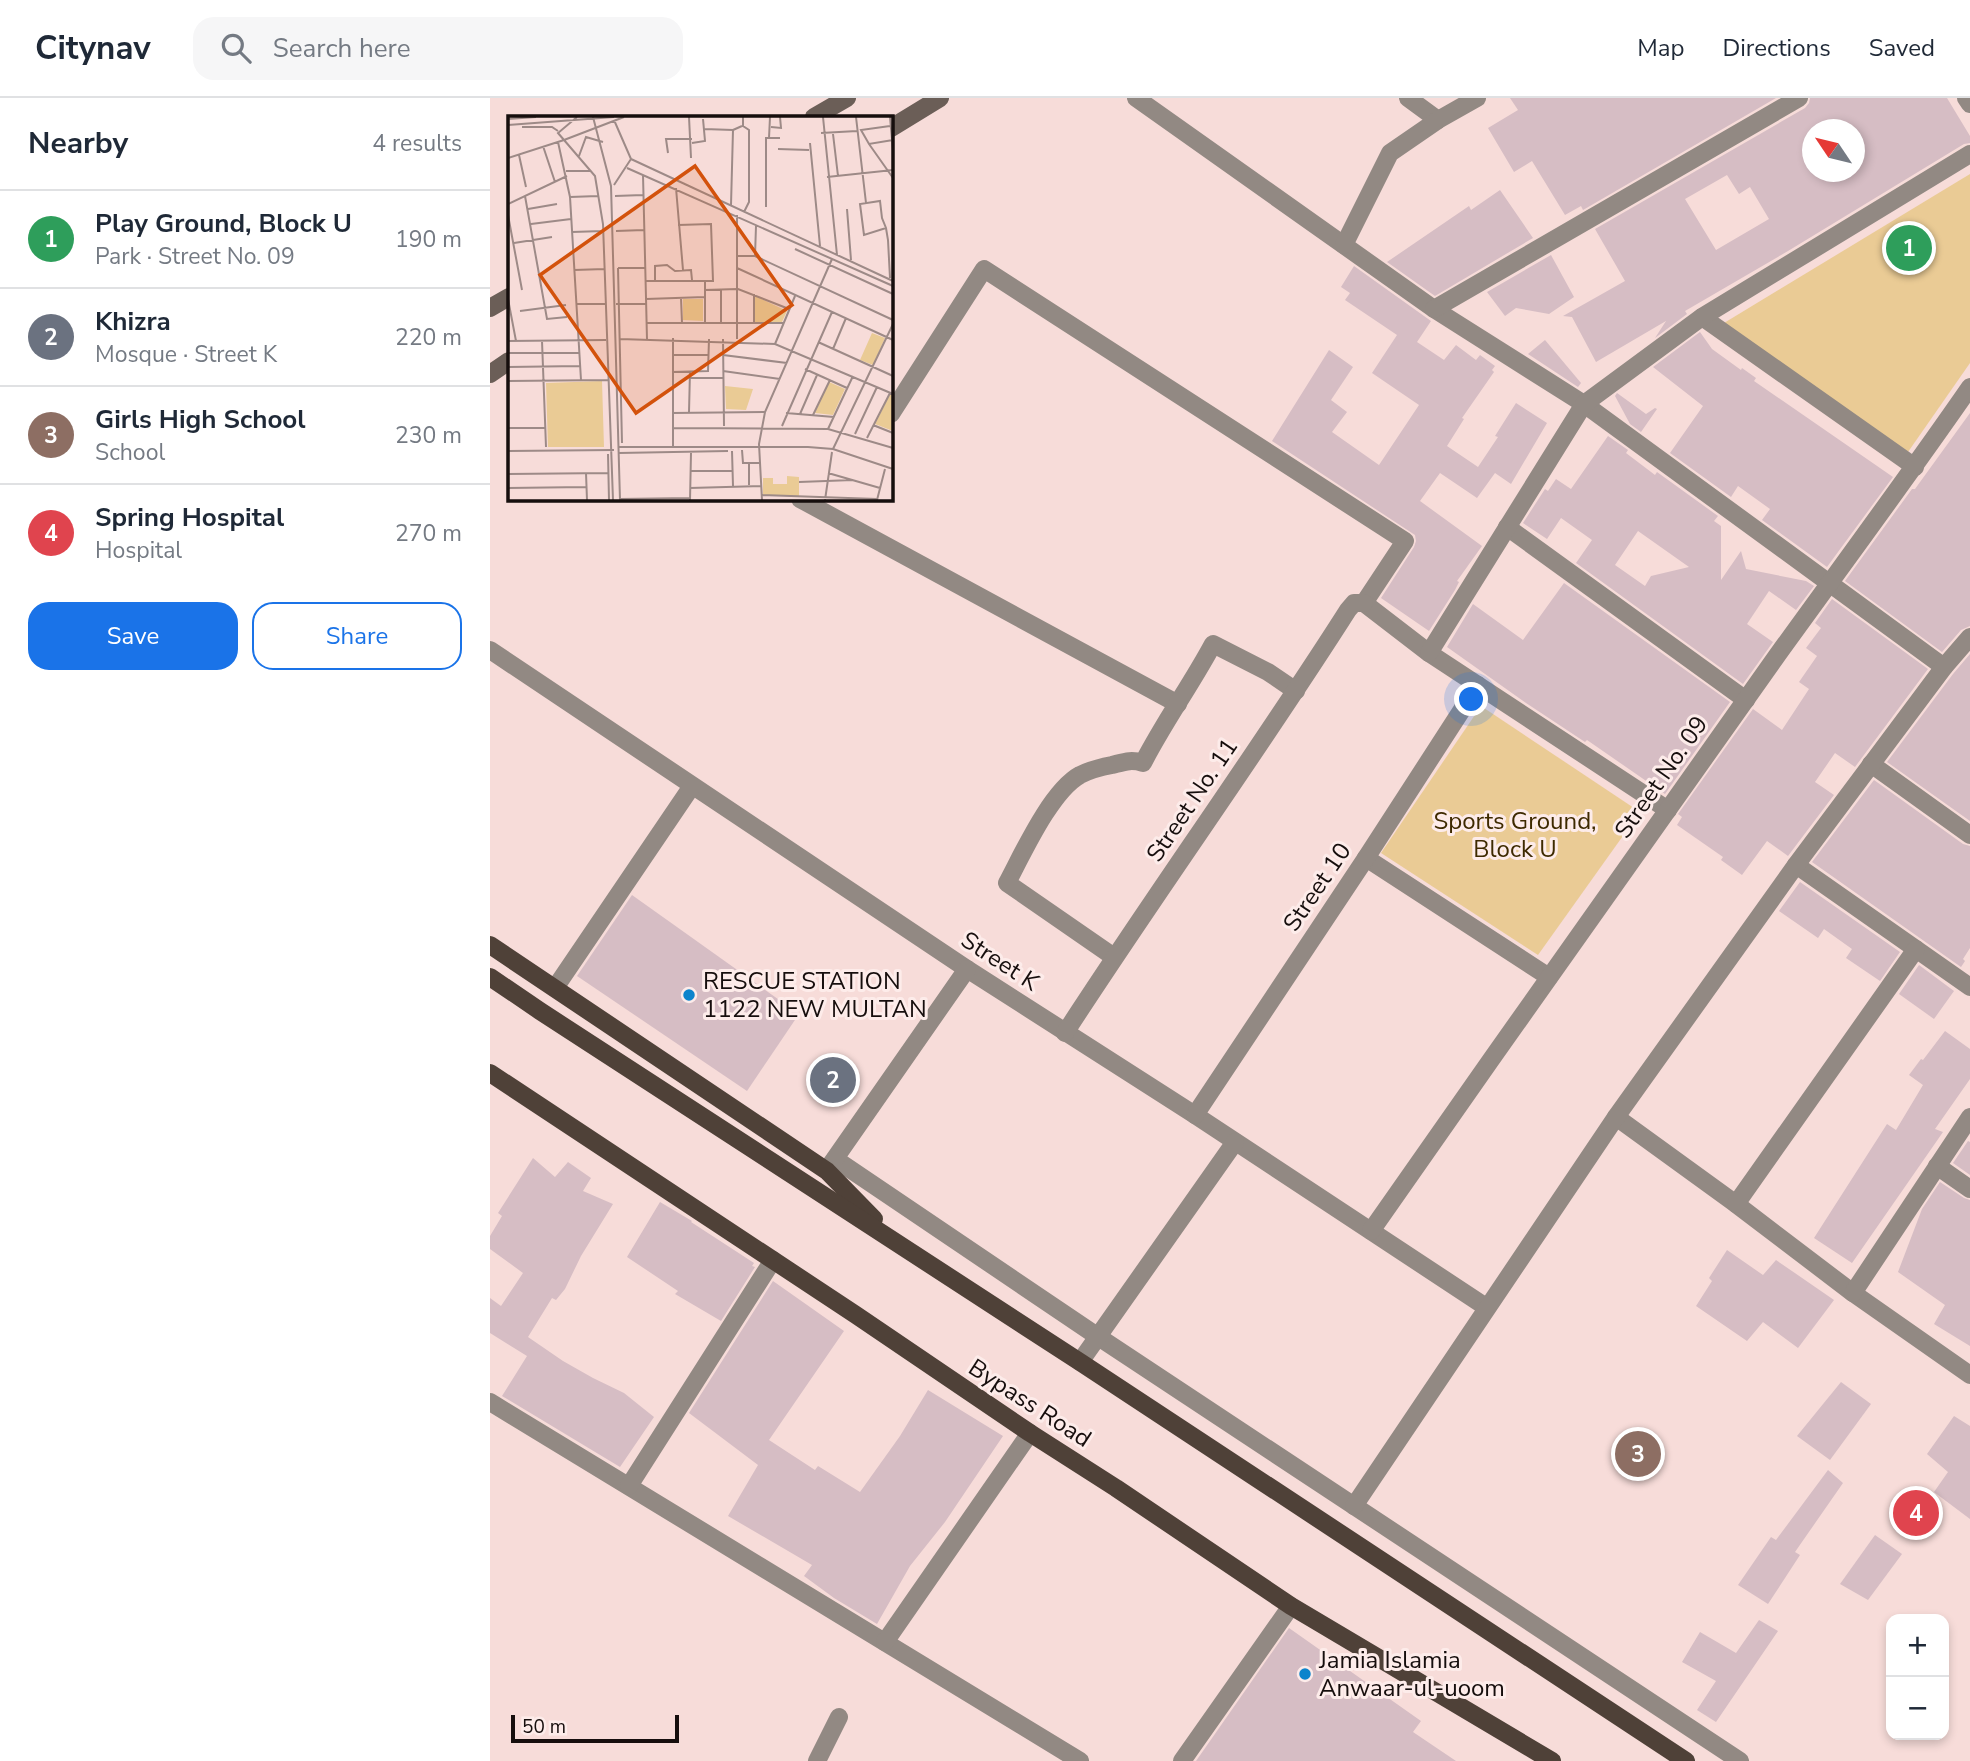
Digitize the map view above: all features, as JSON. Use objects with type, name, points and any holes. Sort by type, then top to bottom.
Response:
[{"type":"main road","points":[[816,116],[847,98]]},
{"type":"main road","points":[[892,127],[940,98]]},
{"type":"main road","points":[[490,308],[508,298]]},
{"type":"main road","points":[[490,374],[508,362]]},
{"type":"main road","points":[[490,946],[831,1165],[897,1242]]},
{"type":"main road","points":[[490,977],[1686,1761]]},
{"type":"main road","name":"Bypass Road","points":[[492,1078],[773,1260],[1291,1606],[1552,1761]]},
{"type":"street","points":[[1136,98],[1434,309],[1584,404],[1944,667]]},
{"type":"street","points":[[1408,98],[1438,120]]},
{"type":"street","points":[[1344,245],[1390,153],[1438,120],[1477,98]]},
{"type":"street","points":[[1434,309],[1799,98]]},
{"type":"street","points":[[1966,98],[1970,104]]},
{"type":"street","points":[[1429,653],[1584,404],[1702,317],[1970,154]]},
{"type":"street","name":"Street No. 11","points":[[892,412],[984,269],[1405,541],[1364,603],[1354,603],[1348,610],[1065,1033]]},
{"type":"street","points":[[1702,317],[1915,467]]},
{"type":"street","name":"Street No. 09","points":[[1371,1231],[1970,387]]},
{"type":"street","points":[[805,500],[832,506],[1178,704]]},
{"type":"street","points":[[1507,527],[1746,700]]},
{"type":"street","points":[[1364,603],[1429,653],[1668,810]]},
{"type":"street","points":[[1354,1506],[1616,1117],[1796,865],[1944,667],[1970,637]]},
{"type":"street","points":[[1114,957],[1007,883],[1059,794],[1079,776],[1102,767],[1132,760],[1143,763],[1213,644],[1296,691]]},
{"type":"street","name":"Street K","points":[[490,650],[967,969],[1486,1307]]},
{"type":"street","name":"Street 10","points":[[1195,1115],[1478,685]]},
{"type":"street","points":[[1871,764],[1970,835]]},
{"type":"street","points":[[555,988],[692,786]]},
{"type":"street","points":[[1366,858],[1549,977]]},
{"type":"street","points":[[1796,865],[1970,988]]},
{"type":"street","points":[[1736,1203],[1916,949]]},
{"type":"street","points":[[967,969],[831,1165],[1097,1336],[1740,1761]]},
{"type":"street","points":[[1616,1117],[1736,1203],[1853,1293],[1970,1375]]},
{"type":"street","points":[[1853,1293],[1970,1117]]},
{"type":"street","points":[[1080,1362],[1235,1142]]},
{"type":"street","points":[[1937,1166],[1970,1189]]},
{"type":"street","points":[[629,1486],[773,1260]]},
{"type":"street","points":[[490,1402],[1080,1761]]},
{"type":"street","points":[[885,1642],[1030,1433]]},
{"type":"street","points":[[1182,1761],[1291,1606]]},
{"type":"street","points":[[817,1761],[839,1717]]},
{"type":"green space","points":[[1970,174],[1970,363],[1908,452],[1724,323]]},
{"type":"green space","name":"Sports Ground, Block U","points":[[1481,706],[1640,812],[1538,955],[1381,853]]},
{"type":"building","points":[[1510,98],[1776,98],[1583,210],[1581,206],[1565,215],[1532,161],[1514,172],[1488,128],[1518,110]]},
{"type":"building","points":[[1810,98],[1947,98],[1970,136],[1970,143],[1964,144],[1685,311],[1687,314],[1655,338],[1666,321],[1596,362],[1572,317],[1563,316],[1625,281],[1595,229],[1805,108]],"holes":[[[1727,175],[1739,194],[1750,187],[1769,219],[1716,250],[1685,199]]]},
{"type":"building","points":[[1500,190],[1533,238],[1435,296],[1387,262],[1469,206],[1471,210]]},
{"type":"building","points":[[1551,255],[1574,297],[1549,314],[1516,308],[1505,316],[1487,292]]},
{"type":"building","points":[[1354,266],[1431,321],[1417,342],[1444,360],[1456,345],[1476,360],[1480,355],[1495,366],[1492,370],[1494,372],[1462,418],[1464,419],[1447,446],[1478,467],[1516,403],[1547,423],[1511,484],[1495,473],[1477,498],[1440,473],[1420,501],[1482,546],[1457,581],[1459,582],[1455,590],[1429,631],[1381,598],[1414,547],[1415,535],[1272,441],[1329,350],[1353,367],[1331,400],[1347,412],[1332,432],[1379,465],[1419,405],[1372,373],[1397,335],[1345,300],[1350,293],[1341,287]]},
{"type":"building","points":[[1700,332],[1712,349],[1756,378],[1754,381],[1893,477],[1827,567],[1762,520],[1770,509],[1738,486],[1731,497],[1670,453],[1703,406],[1653,367]]},
{"type":"building","points":[[1545,340],[1581,383],[1578,387],[1528,354]]},
{"type":"building","points":[[1617,393],[1646,414],[1657,409],[1641,432],[1630,424],[1615,396]]},
{"type":"building","points":[[1970,413],[1970,626],[1961,630],[1942,652],[1845,581]]},
{"type":"building","points":[[1608,436],[1655,475],[1657,472],[1718,516],[1714,521],[1721,526],[1721,580],[1741,551],[1746,569],[1806,581],[1814,586],[1796,610],[1769,591],[1747,624],[1773,642],[1743,684],[1576,563],[1592,540],[1561,518],[1547,539],[1523,523],[1545,489],[1548,491],[1556,479],[1571,489]],"holes":[[[1638,531],[1689,567],[1651,576],[1645,586],[1615,565]]]},
{"type":"building","points":[[1564,583],[1730,702],[1665,794],[1587,740],[1585,742],[1526,703],[1447,647],[1473,604],[1523,640]]},
{"type":"building","points":[[1832,599],[1928,669],[1855,767],[1835,753],[1815,782],[1834,795],[1788,856],[1767,841],[1742,875],[1721,860],[1723,857],[1677,825],[1682,817],[1678,814],[1753,709],[1782,730],[1809,689],[1799,682],[1817,656],[1806,648],[1821,628],[1815,623]]},
{"type":"building","points":[[1970,654],[1970,821],[1887,762]]},
{"type":"building","points":[[1874,780],[1963,844],[1970,846],[1970,948],[1961,967],[1812,862]]},
{"type":"building","points":[[1800,882],[1900,952],[1880,981],[1846,958],[1852,949],[1824,929],[1818,938],[1779,911]]},
{"type":"building","name":"RESCUE STATION 1122 NEW MULTAN","points":[[632,895],[799,1014],[747,1091],[577,976]]},
{"type":"building","points":[[1919,965],[1954,991],[1934,1019],[1899,994]]},
{"type":"building","points":[[1945,1031],[1970,1049],[1970,1079],[1935,1129],[1943,1132],[1852,1263],[1814,1238],[1887,1124],[1896,1130],[1923,1085],[1909,1075]]},
{"type":"building","points":[[1968,1141],[1970,1142],[1970,1175],[1953,1163]]},
{"type":"building","points":[[533,1158],[555,1177],[568,1162],[591,1178],[583,1191],[613,1204],[581,1256],[565,1289],[556,1300],[552,1298],[528,1337],[563,1361],[624,1393],[654,1417],[620,1467],[502,1396],[527,1356],[490,1333],[490,1298],[501,1306],[523,1273],[490,1249],[490,1236],[502,1216],[498,1213]]},
{"type":"building","points":[[1940,1182],[1970,1200],[1970,1346],[1934,1324],[1945,1305],[1898,1272],[1922,1209]]},
{"type":"building","points":[[660,1202],[754,1263],[752,1266],[755,1267],[721,1321],[675,1294],[678,1291],[627,1257]]},
{"type":"building","points":[[1727,1250],[1763,1275],[1776,1260],[1834,1300],[1798,1348],[1763,1322],[1747,1341],[1696,1306],[1712,1281],[1709,1278]]},
{"type":"building","points":[[773,1281],[844,1331],[769,1440],[815,1470],[818,1466],[860,1492],[900,1436],[928,1390],[1003,1436],[945,1522],[910,1566],[877,1624],[804,1576],[812,1565],[728,1516],[758,1465],[689,1413]]},
{"type":"building","points":[[1841,1382],[1871,1404],[1830,1460],[1797,1436]]},
{"type":"building","points":[[1954,1416],[1970,1426],[1970,1519],[1934,1492],[1948,1472],[1927,1454]]},
{"type":"building","points":[[1828,1470],[1843,1483],[1795,1552],[1800,1555],[1768,1604],[1738,1585],[1771,1537],[1776,1540]]},
{"type":"building","points":[[1875,1535],[1902,1554],[1868,1600],[1840,1584]]},
{"type":"building","points":[[1759,1620],[1778,1631],[1716,1722],[1697,1710],[1716,1681],[1682,1662],[1700,1632],[1736,1653]]},
{"type":"building","name":"Jamia Islamia Anwaar-ul-uoom","points":[[1289,1628],[1421,1721],[1413,1732],[1456,1761],[1196,1761]]},
{"type":"place","name":"Play Ground, Block U","points":[[1909,248]]},
{"type":"place","name":"RESCUE STATION 1122 NEW MULTAN","points":[[689,995]]},
{"type":"place","name":"Khizra","points":[[833,1080]]},
{"type":"place","name":"Girls High School","points":[[1638,1454]]},
{"type":"place","name":"Spring Hospital","points":[[1916,1513]]},
{"type":"place","name":"Jamia Islamia Anwaar-ul-uoom","points":[[1305,1674]]}]
